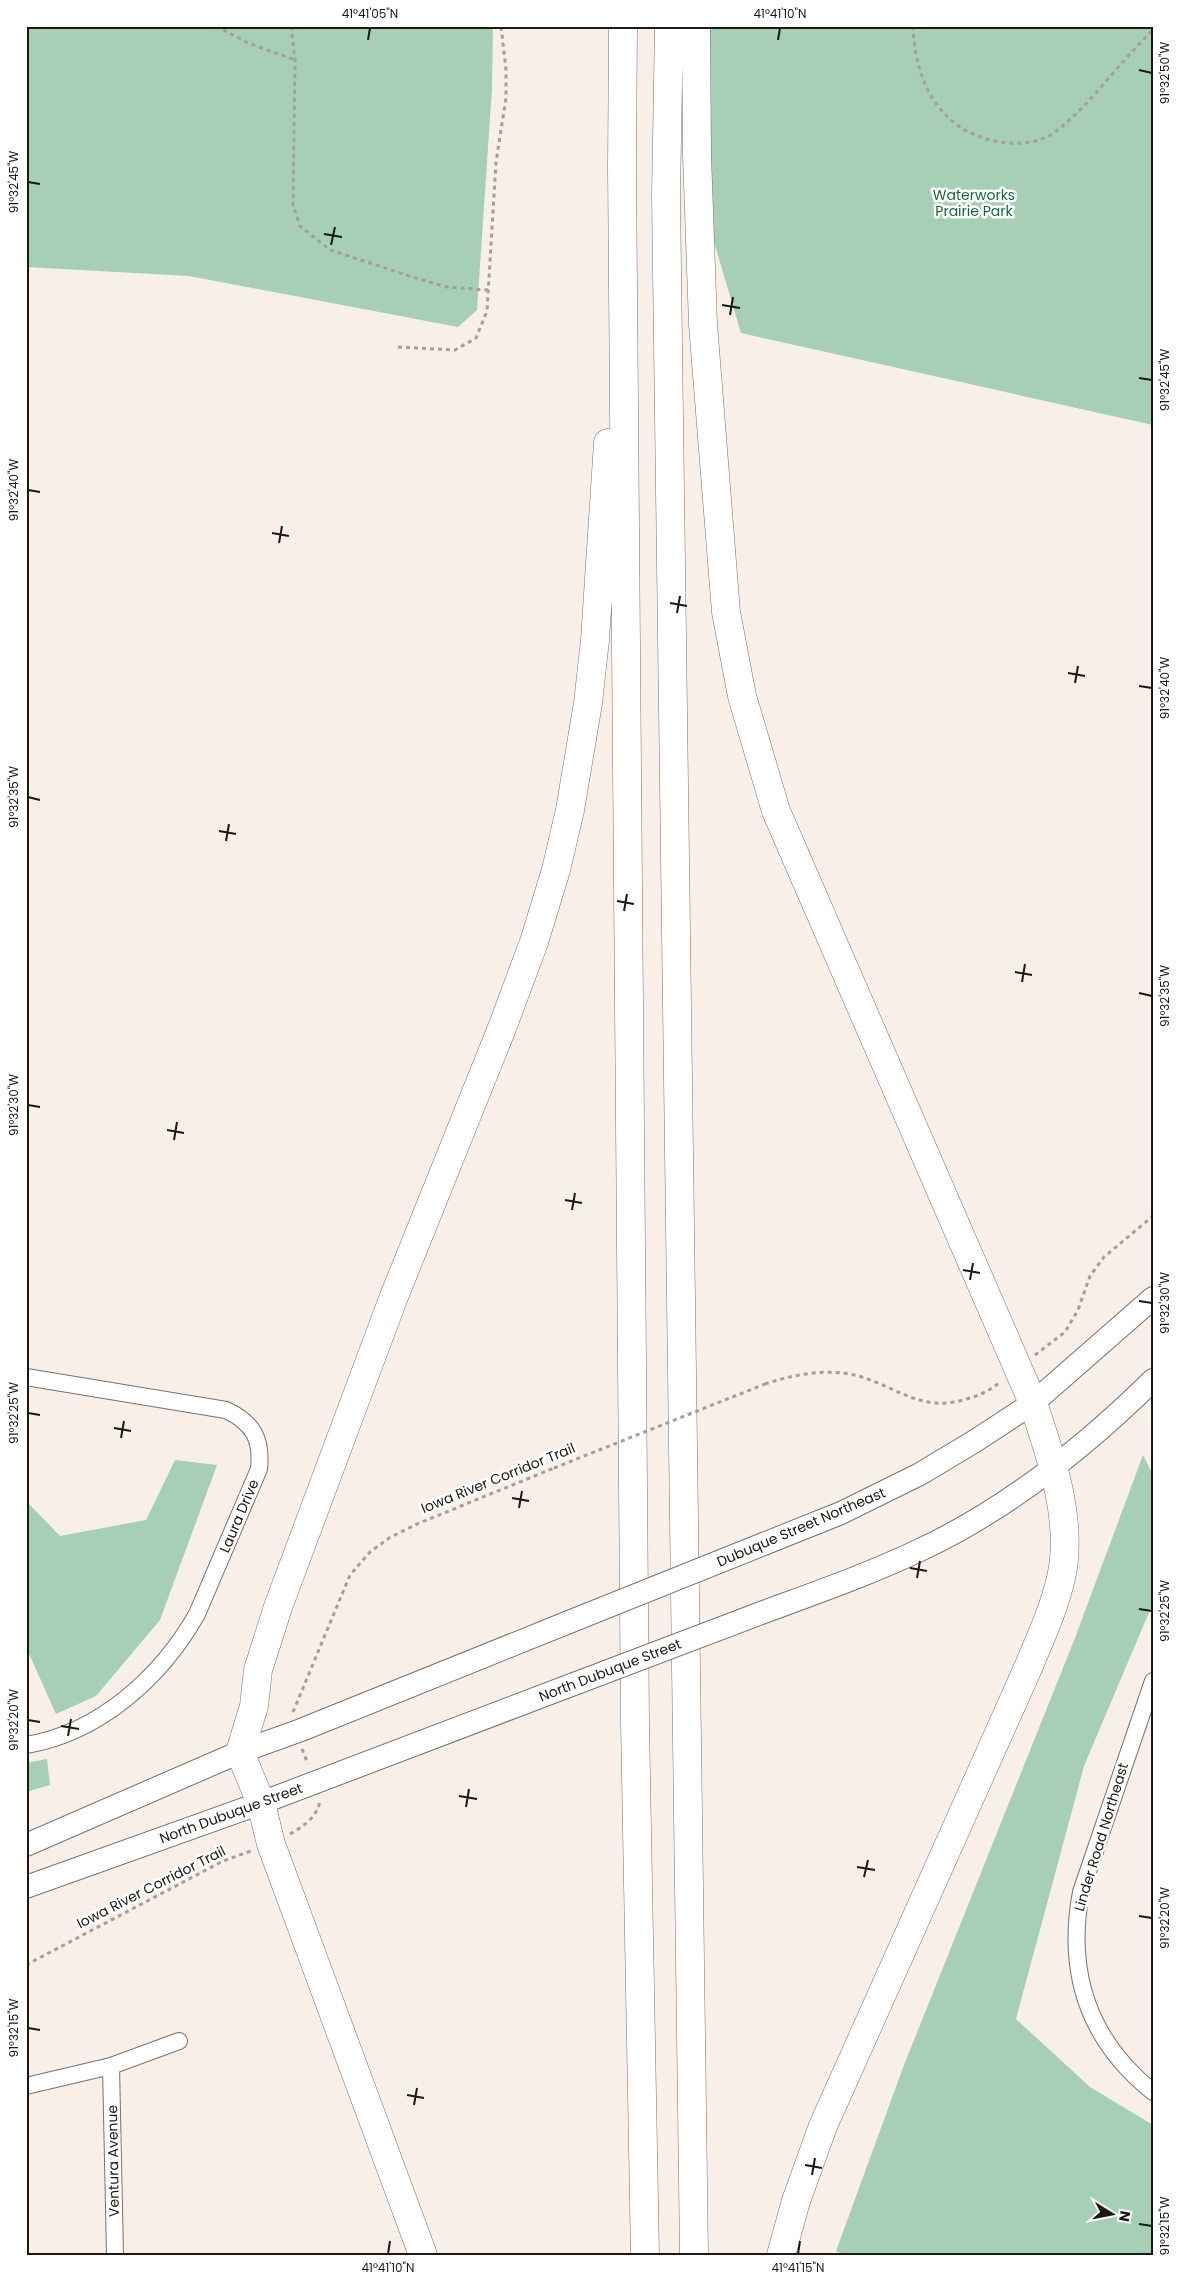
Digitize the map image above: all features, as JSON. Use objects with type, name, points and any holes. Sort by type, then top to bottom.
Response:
[{"type":"highway","points":[[623,26],[622,167],[635,1723],[645,2255]]},
{"type":"highway","points":[[669,26],[666,196],[694,2255]]},
{"type":"highway","points":[[696,26],[697,155],[703,324],[726,612],[742,696],[776,811],[1033,1402],[1054,1467],[1066,1544],[1062,1577],[1055,1603],[1028,1668],[822,2126],[796,2200],[781,2255]]},
{"type":"highway","points":[[423,2255],[271,1844],[261,1804],[240,1752],[254,1706],[258,1670],[278,1607],[393,1299],[506,1020],[534,942],[560,853],[584,737],[595,640],[610,408],[622,167]]},
{"type":"main road","name":"Dubuque Street Northeast","points":[[295,1732],[842,1513],[920,1474],[1033,1402],[1153,1298]]},
{"type":"main road","name":"North Dubuque Street","points":[[26,1887],[261,1804],[874,1571],[924,1549],[972,1523],[1054,1467],[1094,1435],[1153,1380]]},
{"type":"main road","points":[[26,1845],[240,1752],[295,1732]]},
{"type":"street","name":"Laura Drive","points":[[26,1377],[226,1410],[238,1416],[250,1426],[257,1439],[261,1454],[259,1469],[197,1614],[185,1635],[164,1662],[144,1684],[96,1718],[63,1735],[26,1745]]},
{"type":"street","name":"Linder Road Northeast","points":[[1153,1682],[1081,1892],[1076,1918],[1075,1951],[1086,2003],[1100,2032],[1126,2068],[1153,2092]]},
{"type":"street","points":[[26,2086],[111,2066],[179,2041]]},
{"type":"street","name":"Ventura Avenue","points":[[111,2066],[115,2255]]},
{"type":"path","points":[[216,26],[248,43],[295,60]]},
{"type":"path","points":[[291,26],[295,60],[294,205],[300,226],[330,250],[419,280],[447,287],[488,290]]},
{"type":"path","points":[[398,347],[456,350],[476,338],[487,311],[496,162],[506,98],[506,70],[501,26]]},
{"type":"path","points":[[913,26],[918,66],[930,97],[950,120],[968,133],[1001,142],[1025,144],[1054,133],[1153,30]]},
{"type":"path","name":"Iowa River Corridor Trail","points":[[26,1965],[223,1861],[271,1844],[304,1826],[316,1812],[320,1802],[315,1782],[292,1724],[293,1708],[350,1575],[370,1552],[389,1538],[417,1524],[765,1384],[801,1375],[843,1373],[870,1378],[924,1403],[950,1404],[986,1393],[1065,1332],[1078,1310],[1090,1276],[1104,1257],[1153,1216]]},
{"type":"green space","points":[[26,26],[493,26],[492,89],[477,310],[458,327],[189,276],[26,267]]},
{"type":"green space","name":"Waterworks Prairie Park","points":[[698,26],[1153,26],[1153,425],[741,333],[698,188]]},
{"type":"green space","points":[[1143,1455],[1153,1475],[1153,1603],[1084,1766],[1016,2019],[1090,2087],[1153,2125],[1153,2255],[844,2255],[836,2251],[904,2065],[1075,1638]]},
{"type":"green space","points":[[175,1460],[217,1465],[160,1620],[96,1696],[56,1714],[26,1647],[26,1501],[60,1536],[146,1520]]},
{"type":"green space","points":[[47,1759],[50,1785],[26,1792],[26,1763]]}]
